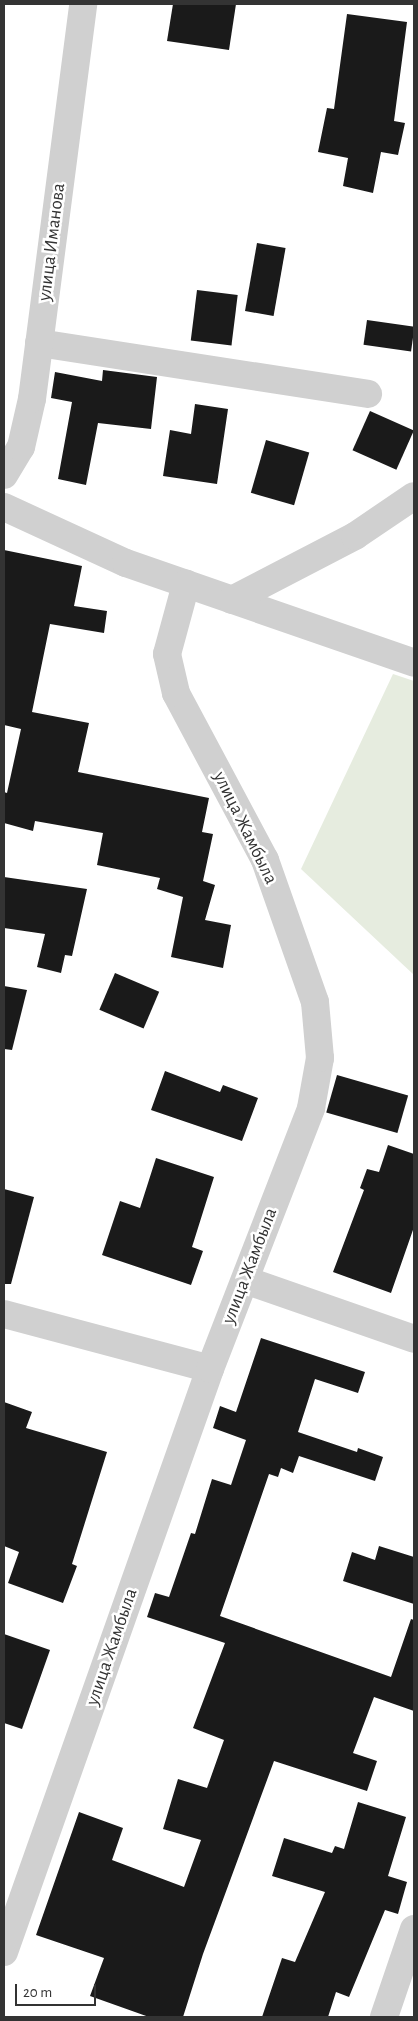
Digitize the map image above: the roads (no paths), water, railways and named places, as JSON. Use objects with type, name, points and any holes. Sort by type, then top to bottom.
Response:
[{"type":"street","name":"улица Иманова","points":[[4,475],[21,447],[32,399],[83,4]]},
{"type":"street","points":[[39,343],[368,394]]},
{"type":"street","points":[[232,600],[355,536],[414,496]]},
{"type":"street","points":[[4,508],[126,563],[414,664]]},
{"type":"street","name":"улица Жамбыла","points":[[4,1952],[210,1369],[311,1108],[319,1048],[315,1002],[265,860],[176,693],[167,654],[186,584]]},
{"type":"street","points":[[245,1280],[414,1338]]},
{"type":"street","points":[[4,1314],[210,1369]]},
{"type":"street","points":[[384,2017],[414,1929]]}]
